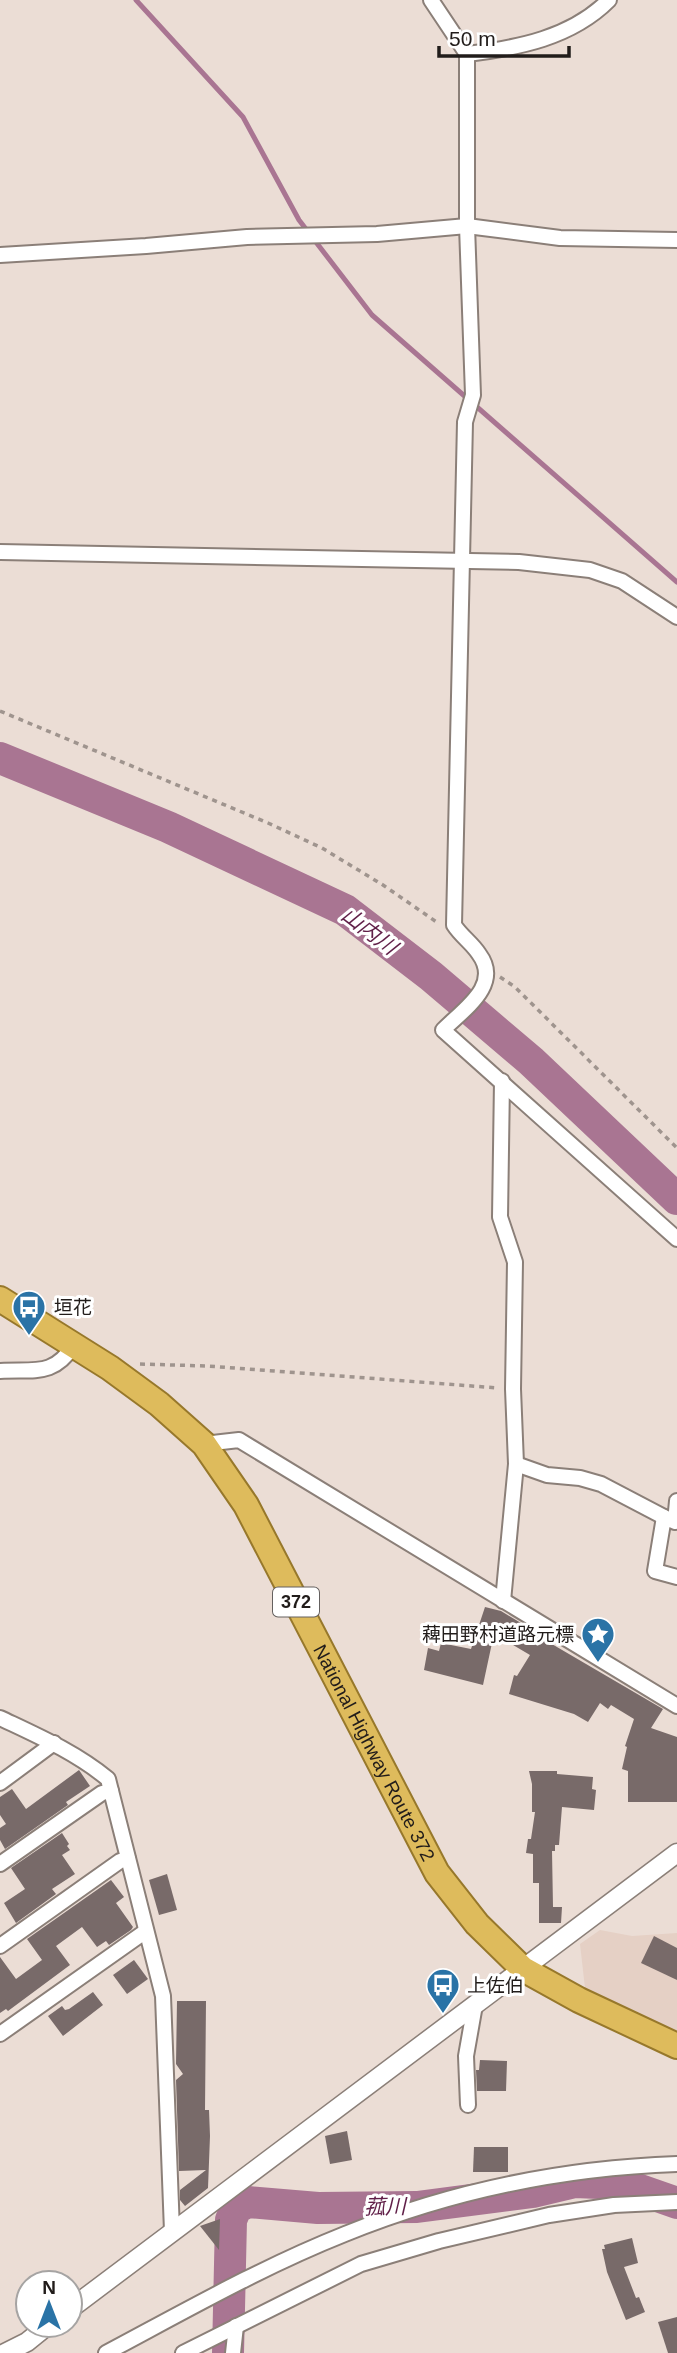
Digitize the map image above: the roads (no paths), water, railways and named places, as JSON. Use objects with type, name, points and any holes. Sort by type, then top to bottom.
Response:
[{"type":"highway","name":"National Highway Route 372","points":[[0,1298],[110,1368],[159,1404],[204,1444],[246,1504],[437,1873],[477,1924],[523,1969],[579,2000],[677,2046]]},
{"type":"street","points":[[431,0],[467,54],[467,226],[473,395],[465,422],[454,925],[479,953],[488,970],[484,988],[443,1030],[677,1239]]},
{"type":"street","points":[[467,54],[543,40],[595,14],[608,0]]},
{"type":"street","points":[[0,254],[247,237],[377,234],[467,226],[560,239],[677,240]]},
{"type":"street","points":[[0,552],[519,562],[590,570],[622,581],[677,617]]},
{"type":"street","points":[[502,1081],[500,1217],[514,1262],[513,1389],[516,1464],[503,1601]]},
{"type":"street","points":[[0,1371],[50,1368],[63,1361],[74,1345]]},
{"type":"street","points":[[204,1444],[239,1440],[677,1706]]},
{"type":"street","points":[[516,1464],[547,1475],[580,1478],[601,1484],[675,1522],[677,1501]]},
{"type":"street","points":[[664,1517],[656,1571],[677,1577]]},
{"type":"street","points":[[0,1718],[54,1743],[87,1762],[108,1779],[163,1996],[173,2231]]},
{"type":"street","points":[[0,1783],[54,1743]]},
{"type":"street","points":[[0,1864],[102,1793],[111,1791]]},
{"type":"street","points":[[84,2298],[677,1853]]},
{"type":"street","points":[[0,1946],[120,1861],[128,1859]]},
{"type":"street","points":[[0,2034],[146,1931]]},
{"type":"street","points":[[468,2105],[466,2056],[475,2005]]},
{"type":"street","points":[[106,2353],[253,2275],[344,2234],[415,2208],[497,2187],[572,2172],[621,2166],[677,2164]]},
{"type":"street","points":[[192,2351],[361,2264],[439,2241],[549,2216],[614,2205],[677,2202]]},
{"type":"street","points":[[233,2353],[236,2326]]},
{"type":"street","points":[[5,2353],[31,2339]]},
{"type":"waterway","points":[[136,0],[243,117],[299,220],[372,315],[677,582]]},
{"type":"waterway","name":"山内川","points":[[0,758],[168,827],[345,910],[431,976],[531,1061],[677,1199]]},
{"type":"waterway","name":"菰川","points":[[228,2353],[231,2220],[236,2208],[248,2202],[318,2208],[417,2207],[533,2192],[575,2182],[623,2184],[677,2203]]},
{"type":"place","name":"垣花","points":[[29,1337]]},
{"type":"place","name":"薭田野村道路元標","points":[[598,1664]]},
{"type":"place","name":"上佐伯","points":[[443,2015]]}]
